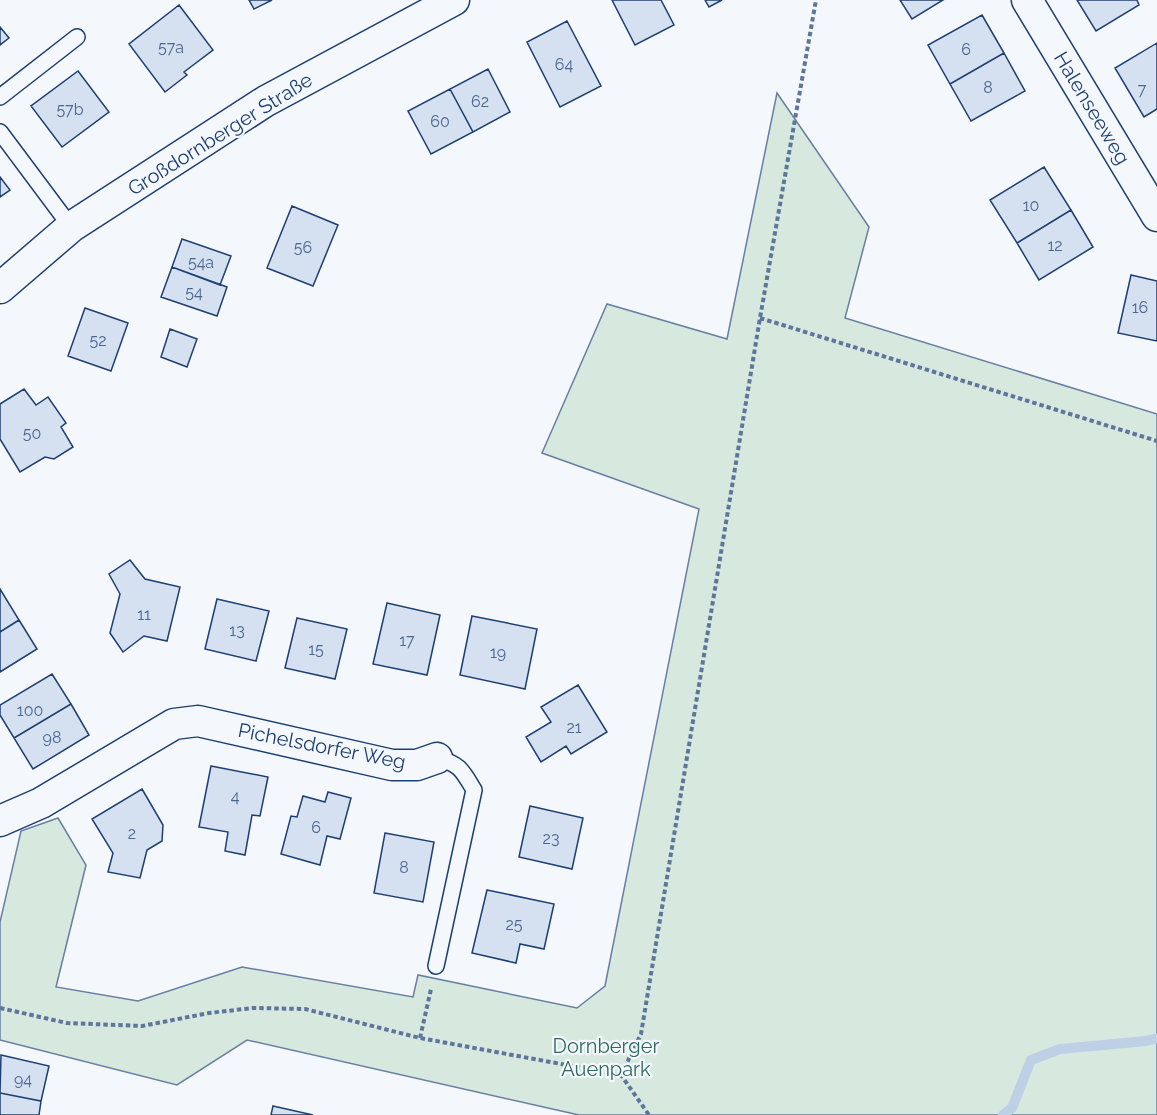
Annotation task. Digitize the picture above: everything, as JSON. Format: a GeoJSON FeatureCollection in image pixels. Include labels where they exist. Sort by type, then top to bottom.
{"type":"FeatureCollection","features":[{"type":"Feature","properties":{"kind":"street","name":"Großdornberger Straße"},"geometry":{"type":"LineString","coordinates":[[0,288],[71,228],[266,101],[454,0]]}},
{"type":"Feature","properties":{"kind":"street","name":"Halenseeweg"},"geometry":{"type":"LineString","coordinates":[[1027,0],[1157,216]]}},
{"type":"Feature","properties":{"kind":"street","name":"Pichelsdorfer Weg"},"geometry":{"type":"LineString","coordinates":[[0,821],[41,803],[174,724],[198,722],[392,765],[417,765],[437,758]]}},
{"type":"Feature","properties":{"kind":"lane"},"geometry":{"type":"LineString","coordinates":[[0,97],[77,37]]}},
{"type":"Feature","properties":{"kind":"lane"},"geometry":{"type":"LineString","coordinates":[[0,132],[71,228]]}},
{"type":"Feature","properties":{"kind":"lane","name":"Pichelsdorfer Weg"},"geometry":{"type":"LineString","coordinates":[[436,966],[474,790],[463,771],[454,763],[437,758]]}},
{"type":"Feature","properties":{"kind":"path"},"geometry":{"type":"LineString","coordinates":[[621,1075],[640,1034],[760,318],[816,0]]}},
{"type":"Feature","properties":{"kind":"path"},"geometry":{"type":"LineString","coordinates":[[760,318],[1157,441]]}},
{"type":"Feature","properties":{"kind":"path"},"geometry":{"type":"LineString","coordinates":[[420,1038],[436,966]]}},
{"type":"Feature","properties":{"kind":"path"},"geometry":{"type":"LineString","coordinates":[[0,1008],[67,1023],[142,1026],[209,1013],[253,1008],[305,1009],[420,1038],[621,1075],[649,1115]]}},
{"type":"Feature","properties":{"kind":"green space","name":"Dornberger Auenpark"},"geometry":{"type":"Polygon","coordinates":[[[777,93],[869,227],[845,318],[1157,414],[1157,1115],[579,1115],[247,1040],[177,1085],[0,1040],[0,922],[21,831],[58,818],[86,865],[56,987],[138,1001],[242,967],[413,997],[418,975],[577,1008],[605,986],[699,509],[542,453],[607,304],[727,339],[777,93]]]}},
{"type":"Feature","properties":{"kind":"building"},"geometry":{"type":"Polygon","coordinates":[[[249,0],[272,0],[254,9],[249,0]]]}},
{"type":"Feature","properties":{"kind":"building"},"geometry":{"type":"Polygon","coordinates":[[[612,0],[661,0],[674,25],[635,45],[612,0]]]}},
{"type":"Feature","properties":{"kind":"building"},"geometry":{"type":"Polygon","coordinates":[[[705,0],[722,0],[709,7],[705,0]]]}},
{"type":"Feature","properties":{"kind":"building"},"geometry":{"type":"Polygon","coordinates":[[[900,0],[943,0],[912,19],[900,0]]]}},
{"type":"Feature","properties":{"kind":"building"},"geometry":{"type":"Polygon","coordinates":[[[1077,0],[1137,0],[1139,5],[1096,31],[1077,0]]]}},
{"type":"Feature","properties":{"kind":"building"},"geometry":{"type":"Polygon","coordinates":[[[179,5],[213,50],[184,72],[187,75],[165,92],[129,44],[179,5]]]}},
{"type":"Feature","properties":{"kind":"building"},"geometry":{"type":"Polygon","coordinates":[[[982,15],[1004,53],[950,84],[928,45],[982,15]]]}},
{"type":"Feature","properties":{"kind":"building"},"geometry":{"type":"Polygon","coordinates":[[[567,21],[601,86],[560,107],[527,42],[567,21]]]}},
{"type":"Feature","properties":{"kind":"building"},"geometry":{"type":"Polygon","coordinates":[[[0,27],[9,38],[0,45],[0,27]]]}},
{"type":"Feature","properties":{"kind":"building"},"geometry":{"type":"Polygon","coordinates":[[[1157,43],[1157,109],[1144,117],[1115,68],[1157,43]]]}},
{"type":"Feature","properties":{"kind":"building"},"geometry":{"type":"Polygon","coordinates":[[[1004,53],[1025,91],[971,121],[950,84],[1004,53]]]}},
{"type":"Feature","properties":{"kind":"building"},"geometry":{"type":"Polygon","coordinates":[[[488,69],[510,112],[473,132],[450,89],[488,69]]]}},
{"type":"Feature","properties":{"kind":"building"},"geometry":{"type":"Polygon","coordinates":[[[78,71],[109,112],[62,147],[31,106],[78,71]]]}},
{"type":"Feature","properties":{"kind":"building"},"geometry":{"type":"Polygon","coordinates":[[[450,89],[473,132],[431,154],[408,111],[450,89]]]}},
{"type":"Feature","properties":{"kind":"building"},"geometry":{"type":"Polygon","coordinates":[[[1044,167],[1071,210],[1017,243],[990,200],[1044,167]]]}},
{"type":"Feature","properties":{"kind":"building"},"geometry":{"type":"Polygon","coordinates":[[[0,177],[10,190],[0,197],[0,177]]]}},
{"type":"Feature","properties":{"kind":"building"},"geometry":{"type":"Polygon","coordinates":[[[292,206],[338,225],[313,286],[267,268],[292,206]]]}},
{"type":"Feature","properties":{"kind":"building"},"geometry":{"type":"Polygon","coordinates":[[[1071,210],[1093,247],[1039,280],[1017,243],[1071,210]]]}},
{"type":"Feature","properties":{"kind":"building"},"geometry":{"type":"Polygon","coordinates":[[[182,239],[231,256],[220,285],[172,267],[182,239]]]}},
{"type":"Feature","properties":{"kind":"building"},"geometry":{"type":"Polygon","coordinates":[[[172,267],[227,287],[217,316],[161,297],[172,267]]]}},
{"type":"Feature","properties":{"kind":"building"},"geometry":{"type":"Polygon","coordinates":[[[1131,275],[1157,281],[1157,341],[1118,333],[1131,275]]]}},
{"type":"Feature","properties":{"kind":"building"},"geometry":{"type":"Polygon","coordinates":[[[85,308],[128,323],[111,371],[68,356],[85,308]]]}},
{"type":"Feature","properties":{"kind":"building"},"geometry":{"type":"Polygon","coordinates":[[[170,329],[197,339],[187,367],[161,357],[170,329]]]}},
{"type":"Feature","properties":{"kind":"building"},"geometry":{"type":"Polygon","coordinates":[[[24,389],[36,405],[48,397],[66,423],[61,427],[73,447],[54,459],[45,457],[20,472],[0,439],[0,404],[24,389]]]}},
{"type":"Feature","properties":{"kind":"building"},"geometry":{"type":"Polygon","coordinates":[[[130,560],[145,579],[180,587],[167,641],[144,636],[123,652],[110,633],[120,594],[109,574],[130,560]]]}},
{"type":"Feature","properties":{"kind":"building"},"geometry":{"type":"Polygon","coordinates":[[[0,589],[19,620],[0,632],[0,589]]]}},
{"type":"Feature","properties":{"kind":"building"},"geometry":{"type":"Polygon","coordinates":[[[217,599],[269,611],[256,661],[205,649],[217,599]]]}},
{"type":"Feature","properties":{"kind":"building"},"geometry":{"type":"Polygon","coordinates":[[[387,603],[440,615],[427,675],[373,664],[387,603]]]}},
{"type":"Feature","properties":{"kind":"building"},"geometry":{"type":"Polygon","coordinates":[[[472,616],[537,629],[525,689],[460,675],[472,616]]]}},
{"type":"Feature","properties":{"kind":"building"},"geometry":{"type":"Polygon","coordinates":[[[297,618],[347,629],[335,679],[285,668],[297,618]]]}},
{"type":"Feature","properties":{"kind":"building"},"geometry":{"type":"Polygon","coordinates":[[[19,620],[37,649],[0,672],[0,632],[19,620]]]}},
{"type":"Feature","properties":{"kind":"building"},"geometry":{"type":"Polygon","coordinates":[[[52,674],[71,704],[14,738],[0,715],[0,705],[52,674]]]}},
{"type":"Feature","properties":{"kind":"building"},"geometry":{"type":"Polygon","coordinates":[[[578,685],[607,732],[571,754],[566,746],[541,762],[526,737],[551,722],[541,707],[578,685]]]}},
{"type":"Feature","properties":{"kind":"building"},"geometry":{"type":"Polygon","coordinates":[[[71,704],[89,735],[33,769],[14,738],[71,704]]]}},
{"type":"Feature","properties":{"kind":"building"},"geometry":{"type":"Polygon","coordinates":[[[211,766],[268,777],[260,816],[252,815],[245,855],[225,851],[228,832],[199,827],[211,766]]]}},
{"type":"Feature","properties":{"kind":"building"},"geometry":{"type":"Polygon","coordinates":[[[142,789],[163,825],[162,841],[147,850],[140,878],[108,872],[113,853],[92,819],[142,789]]]}},
{"type":"Feature","properties":{"kind":"building"},"geometry":{"type":"Polygon","coordinates":[[[328,792],[351,798],[340,839],[327,836],[320,865],[281,854],[291,816],[297,817],[303,796],[325,802],[328,792]]]}},
{"type":"Feature","properties":{"kind":"building"},"geometry":{"type":"Polygon","coordinates":[[[530,806],[583,818],[572,869],[519,857],[530,806]]]}},
{"type":"Feature","properties":{"kind":"building"},"geometry":{"type":"Polygon","coordinates":[[[385,833],[434,842],[423,902],[374,893],[385,833]]]}},
{"type":"Feature","properties":{"kind":"building"},"geometry":{"type":"Polygon","coordinates":[[[487,890],[554,904],[544,949],[520,944],[516,963],[472,953],[487,890]]]}},
{"type":"Feature","properties":{"kind":"building"},"geometry":{"type":"Polygon","coordinates":[[[1,1055],[49,1066],[41,1101],[0,1093],[1,1055]]]}},
{"type":"Feature","properties":{"kind":"building"},"geometry":{"type":"Polygon","coordinates":[[[0,1093],[41,1101],[39,1115],[0,1115],[0,1093]]]}},
{"type":"Feature","properties":{"kind":"building"},"geometry":{"type":"Polygon","coordinates":[[[273,1106],[313,1115],[271,1115],[273,1106]]]}},
{"type":"Feature","properties":{"kind":"waterway"},"geometry":{"type":"LineString","coordinates":[[1003,1115],[1012,1108],[1031,1060],[1060,1049],[1157,1038]]}}]}
